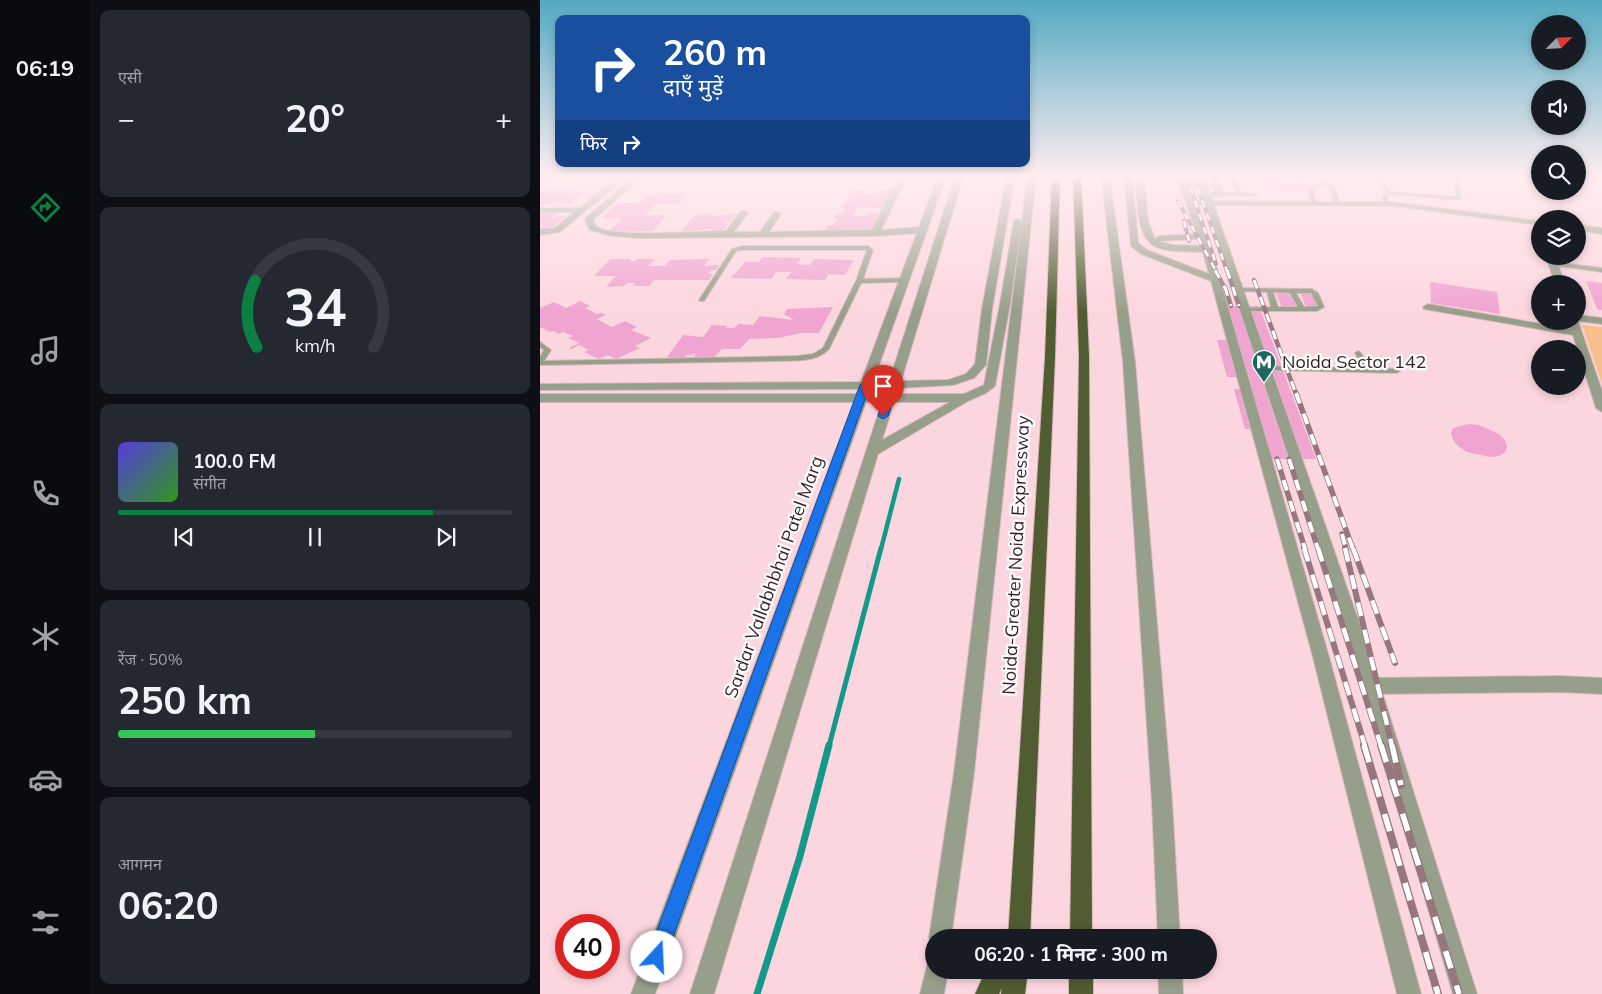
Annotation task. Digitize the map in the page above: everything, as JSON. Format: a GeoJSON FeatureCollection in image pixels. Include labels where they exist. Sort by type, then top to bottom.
{"type":"FeatureCollection","features":[{"type":"Feature","properties":{"kind":"highway","name":"Noida-Greater Noida Expressway"},"geometry":{"type":"LineString","coordinates":[[1017,929],[1050,357],[1054,220]]}},
{"type":"Feature","properties":{"kind":"highway"},"geometry":{"type":"LineString","coordinates":[[1079,220],[1084,356],[1081,929]]}},
{"type":"Feature","properties":{"kind":"highway"},"geometry":{"type":"LineString","coordinates":[[987,994],[994,979]]}},
{"type":"Feature","properties":{"kind":"highway"},"geometry":{"type":"LineString","coordinates":[[1014,994],[1015,979]]}},
{"type":"Feature","properties":{"kind":"highway"},"geometry":{"type":"LineString","coordinates":[[1081,979],[1081,994]]}},
{"type":"Feature","properties":{"kind":"street"},"geometry":{"type":"LineString","coordinates":[[540,232],[557,230],[569,220]]}},
{"type":"Feature","properties":{"kind":"street"},"geometry":{"type":"LineString","coordinates":[[589,220],[593,228],[602,233],[875,233],[921,230]]}},
{"type":"Feature","properties":{"kind":"street"},"geometry":{"type":"LineString","coordinates":[[728,234],[738,220]]}},
{"type":"Feature","properties":{"kind":"street"},"geometry":{"type":"LineString","coordinates":[[762,234],[772,220]]}},
{"type":"Feature","properties":{"kind":"street"},"geometry":{"type":"LineString","coordinates":[[875,233],[882,220]]}},
{"type":"Feature","properties":{"kind":"street","name":"Sardar Vallabhbhai Patel Marg"},"geometry":{"type":"LineString","coordinates":[[643,994],[925,220]]}},
{"type":"Feature","properties":{"kind":"street"},"geometry":{"type":"LineString","coordinates":[[702,994],[945,220]]}},
{"type":"Feature","properties":{"kind":"street"},"geometry":{"type":"LineString","coordinates":[[891,391],[949,383],[970,376],[980,365],[986,309],[1002,220]]}},
{"type":"Feature","properties":{"kind":"street"},"geometry":{"type":"LineString","coordinates":[[872,452],[966,398],[982,392],[989,386],[1005,304],[1018,220]]}},
{"type":"Feature","properties":{"kind":"street"},"geometry":{"type":"LineString","coordinates":[[941,929],[964,773],[1027,220]]}},
{"type":"Feature","properties":{"kind":"street"},"geometry":{"type":"LineString","coordinates":[[1111,220],[1129,354],[1162,802],[1168,929]]}},
{"type":"Feature","properties":{"kind":"street"},"geometry":{"type":"LineString","coordinates":[[1132,220],[1134,244],[1150,254],[1215,279]]}},
{"type":"Feature","properties":{"kind":"street"},"geometry":{"type":"LineString","coordinates":[[1145,220],[1150,240]]}},
{"type":"Feature","properties":{"kind":"street"},"geometry":{"type":"LineString","coordinates":[[1195,220],[1215,279],[1321,657],[1408,994]]}},
{"type":"Feature","properties":{"kind":"street"},"geometry":{"type":"LineString","coordinates":[[1219,220],[1244,309],[1372,686],[1465,994]]}},
{"type":"Feature","properties":{"kind":"street"},"geometry":{"type":"LineString","coordinates":[[1500,220],[1531,225]]}},
{"type":"Feature","properties":{"kind":"street"},"geometry":{"type":"LineString","coordinates":[[1586,229],[1602,231]]}},
{"type":"Feature","properties":{"kind":"street"},"geometry":{"type":"LineString","coordinates":[[1150,240],[1205,246]]}},
{"type":"Feature","properties":{"kind":"street"},"geometry":{"type":"LineString","coordinates":[[1150,240],[1161,245],[1205,246]]}},
{"type":"Feature","properties":{"kind":"street"},"geometry":{"type":"LineString","coordinates":[[1150,254],[1205,246]]}},
{"type":"Feature","properties":{"kind":"street"},"geometry":{"type":"LineString","coordinates":[[1428,307],[1576,333]]}},
{"type":"Feature","properties":{"kind":"street"},"geometry":{"type":"LineString","coordinates":[[1586,319],[1602,321]]}},
{"type":"Feature","properties":{"kind":"street"},"geometry":{"type":"LineString","coordinates":[[1575,330],[1602,408]]}},
{"type":"Feature","properties":{"kind":"street"},"geometry":{"type":"LineString","coordinates":[[540,388],[891,391],[966,398]]}},
{"type":"Feature","properties":{"kind":"street"},"geometry":{"type":"LineString","coordinates":[[540,398],[863,391]]}},
{"type":"Feature","properties":{"kind":"street"},"geometry":{"type":"LineString","coordinates":[[1372,686],[1560,684],[1602,686]]}},
{"type":"Feature","properties":{"kind":"street"},"geometry":{"type":"LineString","coordinates":[[932,994],[934,979]]}},
{"type":"Feature","properties":{"kind":"street"},"geometry":{"type":"LineString","coordinates":[[1170,979],[1171,994]]}},
{"type":"Feature","properties":{"kind":"lane"},"geometry":{"type":"LineString","coordinates":[[540,362],[777,359],[819,355],[826,350],[859,282],[870,250],[868,248],[742,248],[734,250],[702,300]]}},
{"type":"Feature","properties":{"kind":"lane"},"geometry":{"type":"LineString","coordinates":[[1577,265],[1602,270]]}},
{"type":"Feature","properties":{"kind":"lane"},"geometry":{"type":"LineString","coordinates":[[859,282],[904,280]]}},
{"type":"Feature","properties":{"kind":"lane"},"geometry":{"type":"LineString","coordinates":[[1238,290],[1292,290],[1316,293],[1320,308],[1244,309]]}},
{"type":"Feature","properties":{"kind":"lane"},"geometry":{"type":"LineString","coordinates":[[1269,290],[1275,309]]}},
{"type":"Feature","properties":{"kind":"lane"},"geometry":{"type":"LineString","coordinates":[[1292,290],[1302,309]]}},
{"type":"Feature","properties":{"kind":"lane"},"geometry":{"type":"LineString","coordinates":[[540,344],[548,350],[540,362]]}},
{"type":"Feature","properties":{"kind":"lane"},"geometry":{"type":"LineString","coordinates":[[1358,353],[1369,371]]}},
{"type":"Feature","properties":{"kind":"lane"},"geometry":{"type":"LineString","coordinates":[[1265,368],[1396,371]]}},
{"type":"Feature","properties":{"kind":"shaded area"},"geometry":{"type":"Polygon","coordinates":[[[1586,325],[1602,327],[1602,384],[1584,330],[1586,330],[1586,325]]]}},
{"type":"Feature","properties":{"kind":"building"},"geometry":{"type":"Polygon","coordinates":[[[540,220],[561,220],[553,227],[541,227],[543,225],[540,225],[540,220]]]}},
{"type":"Feature","properties":{"kind":"building"},"geometry":{"type":"Polygon","coordinates":[[[620,220],[662,220],[653,231],[608,232],[620,220]]]}},
{"type":"Feature","properties":{"kind":"building"},"geometry":{"type":"Polygon","coordinates":[[[690,220],[730,220],[723,223],[728,224],[723,231],[711,231],[713,229],[681,231],[690,220]]]}},
{"type":"Feature","properties":{"kind":"building"},"geometry":{"type":"Polygon","coordinates":[[[836,220],[879,220],[874,231],[824,232],[828,225],[833,225],[836,220]]]}},
{"type":"Feature","properties":{"kind":"building"},"geometry":{"type":"Polygon","coordinates":[[[763,257],[801,258],[797,264],[810,265],[814,259],[854,260],[845,275],[829,274],[825,280],[786,279],[792,272],[776,272],[771,279],[731,278],[745,262],[759,262],[763,257]]]}},
{"type":"Feature","properties":{"kind":"building"},"geometry":{"type":"Polygon","coordinates":[[[610,259],[631,259],[629,261],[635,261],[637,259],[655,259],[648,266],[665,266],[670,260],[709,259],[704,266],[719,265],[716,270],[711,270],[708,274],[713,274],[709,280],[654,280],[649,286],[633,286],[635,283],[627,283],[624,286],[606,287],[616,276],[594,276],[610,259]]]}},
{"type":"Feature","properties":{"kind":"building"},"geometry":{"type":"Polygon","coordinates":[[[1586,281],[1602,283],[1602,310],[1597,309],[1586,281]]]}},
{"type":"Feature","properties":{"kind":"building"},"geometry":{"type":"Polygon","coordinates":[[[1430,282],[1497,292],[1500,314],[1431,303],[1430,282]]]}},
{"type":"Feature","properties":{"kind":"building"},"geometry":{"type":"Polygon","coordinates":[[[1300,292],[1312,293],[1318,308],[1306,307],[1300,292]]]}},
{"type":"Feature","properties":{"kind":"building"},"geometry":{"type":"Polygon","coordinates":[[[1276,293],[1290,293],[1297,308],[1282,308],[1276,293]]]}},
{"type":"Feature","properties":{"kind":"building"},"geometry":{"type":"Polygon","coordinates":[[[580,301],[590,306],[585,308],[597,314],[606,315],[597,319],[612,327],[625,321],[637,327],[631,330],[651,338],[635,346],[640,348],[616,359],[608,355],[599,359],[584,352],[589,350],[579,345],[572,349],[569,348],[579,343],[568,338],[573,336],[563,332],[559,334],[553,331],[550,332],[540,327],[540,308],[554,302],[566,308],[580,301]]]}},
{"type":"Feature","properties":{"kind":"building","name":"Noida Sector 142"},"geometry":{"type":"Polygon","coordinates":[[[1220,306],[1259,306],[1316,459],[1261,459],[1252,429],[1245,429],[1234,389],[1242,389],[1238,377],[1227,377],[1217,340],[1230,340],[1220,306]]]}},
{"type":"Feature","properties":{"kind":"building"},"geometry":{"type":"Polygon","coordinates":[[[833,307],[819,333],[801,333],[778,338],[749,339],[740,349],[722,349],[713,358],[693,358],[696,354],[687,355],[684,359],[667,357],[683,335],[703,337],[712,325],[734,328],[739,324],[753,325],[760,316],[794,320],[784,314],[787,309],[833,307]]]}},
{"type":"Feature","properties":{"kind":"building"},"geometry":{"type":"Polygon","coordinates":[[[1469,424],[1479,425],[1499,434],[1505,440],[1507,447],[1505,452],[1499,456],[1490,457],[1467,452],[1458,446],[1451,434],[1453,428],[1469,424]]]}},
{"type":"Feature","properties":{"kind":"waterway"},"geometry":{"type":"LineString","coordinates":[[881,549],[899,479]]}},
{"type":"Feature","properties":{"kind":"waterway"},"geometry":{"type":"LineString","coordinates":[[829,746],[881,548]]}},
{"type":"Feature","properties":{"kind":"waterway"},"geometry":{"type":"LineString","coordinates":[[757,994],[800,856],[829,745]]}},
{"type":"Feature","properties":{"kind":"railway"},"geometry":{"type":"LineString","coordinates":[[1189,220],[1216,271]]}},
{"type":"Feature","properties":{"kind":"railway"},"geometry":{"type":"LineString","coordinates":[[1201,220],[1216,264]]}},
{"type":"Feature","properties":{"kind":"railway"},"geometry":{"type":"LineString","coordinates":[[1209,220],[1227,271]]}},
{"type":"Feature","properties":{"kind":"railway"},"geometry":{"type":"LineString","coordinates":[[1184,221],[1189,241]]}},
{"type":"Feature","properties":{"kind":"railway"},"geometry":{"type":"LineString","coordinates":[[1215,270],[1226,290]]}},
{"type":"Feature","properties":{"kind":"railway"},"geometry":{"type":"LineString","coordinates":[[1227,270],[1239,306]]}},
{"type":"Feature","properties":{"kind":"railway"},"geometry":{"type":"LineString","coordinates":[[1254,280],[1296,394]]}},
{"type":"Feature","properties":{"kind":"railway"},"geometry":{"type":"LineString","coordinates":[[1226,290],[1231,306]]}},
{"type":"Feature","properties":{"kind":"railway"},"geometry":{"type":"LineString","coordinates":[[1296,393],[1353,549]]}},
{"type":"Feature","properties":{"kind":"railway"},"geometry":{"type":"LineString","coordinates":[[1277,459],[1305,549]]}},
{"type":"Feature","properties":{"kind":"railway"},"geometry":{"type":"LineString","coordinates":[[1289,459],[1318,549]]}},
{"type":"Feature","properties":{"kind":"railway"},"geometry":{"type":"LineString","coordinates":[[1342,534],[1346,549]]}},
{"type":"Feature","properties":{"kind":"railway"},"geometry":{"type":"LineString","coordinates":[[1304,548],[1365,746]]}},
{"type":"Feature","properties":{"kind":"railway"},"geometry":{"type":"LineString","coordinates":[[1318,548],[1381,746]]}},
{"type":"Feature","properties":{"kind":"railway"},"geometry":{"type":"LineString","coordinates":[[1345,548],[1392,746]]}},
{"type":"Feature","properties":{"kind":"railway"},"geometry":{"type":"LineString","coordinates":[[1353,548],[1395,663]]}},
{"type":"Feature","properties":{"kind":"railway"},"geometry":{"type":"LineString","coordinates":[[1364,745],[1438,994]]}},
{"type":"Feature","properties":{"kind":"railway"},"geometry":{"type":"LineString","coordinates":[[1381,745],[1459,994]]}},
{"type":"Feature","properties":{"kind":"railway"},"geometry":{"type":"LineString","coordinates":[[1392,745],[1401,785]]}},
{"type":"Feature","properties":{"kind":"place","name":"Noida Sector 142"},"geometry":{"type":"Point","coordinates":[1264,383]}},
{"type":"Feature","properties":{"kind":"route"},"geometry":{"type":"LineString","coordinates":[[657,957],[865,385],[893,385],[883,416]]}}]}
